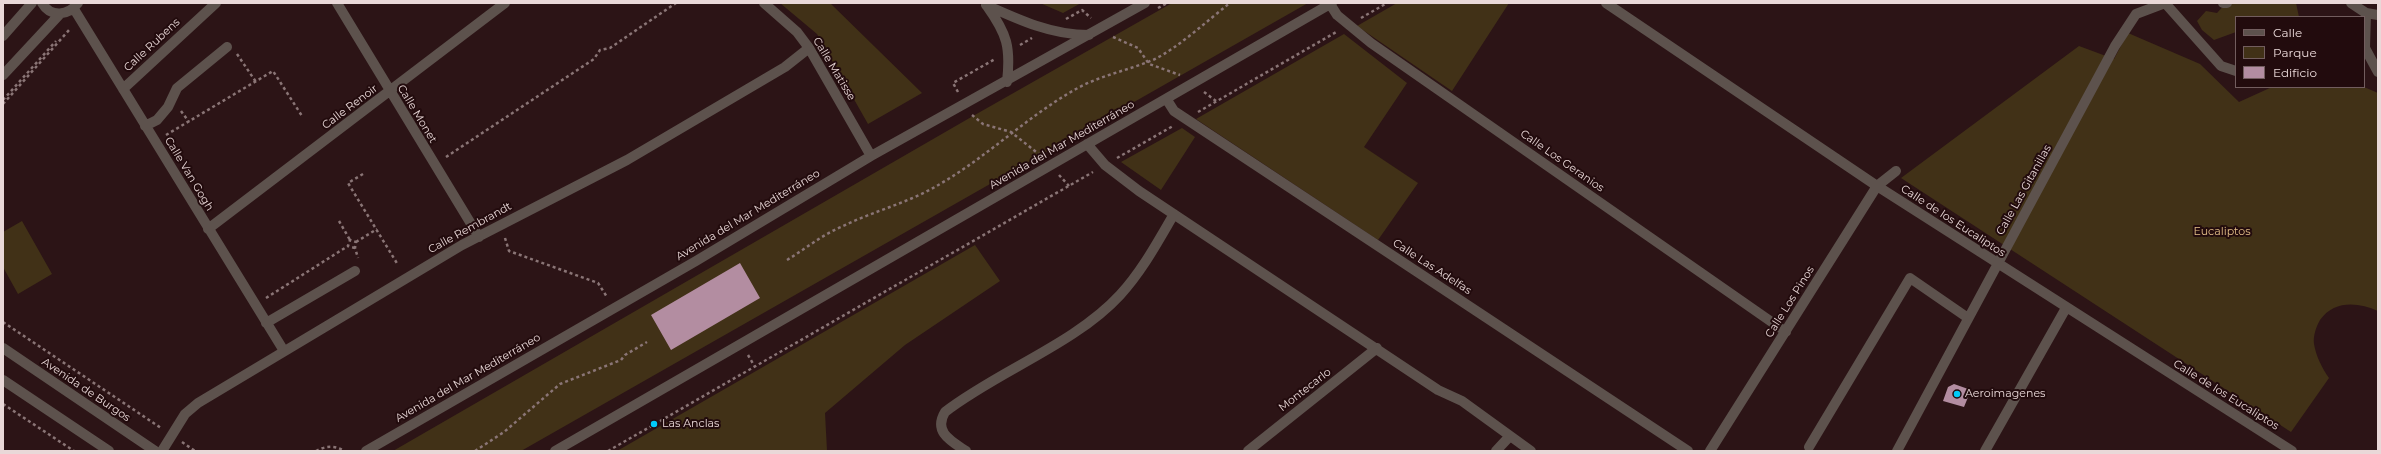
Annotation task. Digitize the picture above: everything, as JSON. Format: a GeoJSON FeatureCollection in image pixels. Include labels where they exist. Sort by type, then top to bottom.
{"type":"FeatureCollection","features":[{"type":"Feature","properties":{"kind":"street"},"geometry":{"type":"LineString","coordinates":[[3,36],[32,3]]}},
{"type":"Feature","properties":{"kind":"street"},"geometry":{"type":"LineString","coordinates":[[42,3],[52,13],[59,14],[78,11]]}},
{"type":"Feature","properties":{"kind":"street","name":"Calle Rubens"},"geometry":{"type":"LineString","coordinates":[[123,89],[216,3]]}},
{"type":"Feature","properties":{"kind":"street","name":"Calle Renoir"},"geometry":{"type":"LineString","coordinates":[[208,229],[390,93],[505,3]]}},
{"type":"Feature","properties":{"kind":"street","name":"Calle Matisse"},"geometry":{"type":"LineString","coordinates":[[764,3],[797,32],[809,48],[871,156]]}},
{"type":"Feature","properties":{"kind":"street","name":"Avenida del Mar Mediterráneo"},"geometry":{"type":"LineString","coordinates":[[366,451],[871,156],[966,105],[1145,3]]}},
{"type":"Feature","properties":{"kind":"street","name":"Calle de los Eucaliptos"},"geometry":{"type":"LineString","coordinates":[[1606,3],[1877,186],[2292,451]]}},
{"type":"Feature","properties":{"kind":"street"},"geometry":{"type":"LineString","coordinates":[[2165,3],[2221,66],[2235,71]]}},
{"type":"Feature","properties":{"kind":"street","name":"Calle Las Gitanillas"},"geometry":{"type":"LineString","coordinates":[[1897,451],[2115,46],[2136,14],[2165,3]]}},
{"type":"Feature","properties":{"kind":"street"},"geometry":{"type":"LineString","coordinates":[[2351,3],[2366,13],[2378,16]]}},
{"type":"Feature","properties":{"kind":"street","name":"Calle Monet"},"geometry":{"type":"LineString","coordinates":[[340,4],[390,93],[479,237]]}},
{"type":"Feature","properties":{"kind":"street"},"geometry":{"type":"LineString","coordinates":[[985,4],[1047,30],[1070,35],[1090,35]]}},
{"type":"Feature","properties":{"kind":"street"},"geometry":{"type":"LineString","coordinates":[[985,4],[1000,24],[1009,51],[1007,82]]}},
{"type":"Feature","properties":{"kind":"street","name":"Avenida del Mar Mediterráneo"},"geometry":{"type":"LineString","coordinates":[[555,451],[1050,165],[1167,100],[1331,4]]}},
{"type":"Feature","properties":{"kind":"street","name":"Calle Los Geranios"},"geometry":{"type":"LineString","coordinates":[[1331,4],[1337,15],[1377,47],[1786,332]]}},
{"type":"Feature","properties":{"kind":"street","name":"Calle Van Gogh"},"geometry":{"type":"LineString","coordinates":[[78,11],[145,126],[284,351]]}},
{"type":"Feature","properties":{"kind":"street"},"geometry":{"type":"LineString","coordinates":[[2366,13],[2365,48],[2378,72]]}},
{"type":"Feature","properties":{"kind":"street"},"geometry":{"type":"LineString","coordinates":[[3,75],[59,14]]}},
{"type":"Feature","properties":{"kind":"street"},"geometry":{"type":"LineString","coordinates":[[145,126],[157,120],[168,107],[177,88],[227,47]]}},
{"type":"Feature","properties":{"kind":"street","name":"Calle Rembrandt"},"geometry":{"type":"LineString","coordinates":[[162,451],[185,414],[198,403],[500,224],[627,160],[785,67],[809,48]]}},
{"type":"Feature","properties":{"kind":"street","name":"Calle Las Adelfas"},"geometry":{"type":"LineString","coordinates":[[1167,100],[1174,112],[1688,451]]}},
{"type":"Feature","properties":{"kind":"street"},"geometry":{"type":"LineString","coordinates":[[1087,144],[1105,165],[1174,214],[1438,390],[1462,401],[1509,437],[1531,451]]}},
{"type":"Feature","properties":{"kind":"street","name":"Calle Los Pinos"},"geometry":{"type":"LineString","coordinates":[[1710,451],[1877,186],[1896,172]]}},
{"type":"Feature","properties":{"kind":"street"},"geometry":{"type":"LineString","coordinates":[[966,451],[949,440],[942,430],[941,424],[946,412],[1078,330],[1099,314],[1119,296],[1143,267],[1174,214]]}},
{"type":"Feature","properties":{"kind":"street"},"geometry":{"type":"LineString","coordinates":[[266,323],[355,271]]}},
{"type":"Feature","properties":{"kind":"street"},"geometry":{"type":"LineString","coordinates":[[1810,447],[1910,278],[1968,318]]}},
{"type":"Feature","properties":{"kind":"street"},"geometry":{"type":"LineString","coordinates":[[1985,451],[2066,308]]}},
{"type":"Feature","properties":{"kind":"street","name":"Avenida de Burgos"},"geometry":{"type":"LineString","coordinates":[[3,348],[155,451]]}},
{"type":"Feature","properties":{"kind":"street","name":"Montecarlo"},"geometry":{"type":"LineString","coordinates":[[1248,451],[1377,348]]}},
{"type":"Feature","properties":{"kind":"street"},"geometry":{"type":"LineString","coordinates":[[3,380],[109,451]]}},
{"type":"Feature","properties":{"kind":"street"},"geometry":{"type":"LineString","coordinates":[[1496,451],[1509,437]]}},
{"type":"Feature","properties":{"kind":"path"},"geometry":{"type":"LineString","coordinates":[[434,166],[594,58],[600,50],[610,48],[676,3]]}},
{"type":"Feature","properties":{"kind":"path"},"geometry":{"type":"LineString","coordinates":[[787,260],[839,227],[909,200],[938,186],[958,174],[1011,132],[1077,89],[1102,77],[1146,62],[1170,50],[1230,3]]}},
{"type":"Feature","properties":{"kind":"path"},"geometry":{"type":"LineString","coordinates":[[608,451],[1387,3]]}},
{"type":"Feature","properties":{"kind":"path"},"geometry":{"type":"LineString","coordinates":[[1068,186],[1050,165],[1011,132],[977,120],[953,83],[1082,10],[1113,37],[1138,48],[1146,62],[1178,73],[1216,101]]}},
{"type":"Feature","properties":{"kind":"path"},"geometry":{"type":"LineString","coordinates":[[3,100],[78,11]]}},
{"type":"Feature","properties":{"kind":"path"},"geometry":{"type":"LineString","coordinates":[[3,104],[78,11]]}},
{"type":"Feature","properties":{"kind":"path"},"geometry":{"type":"LineString","coordinates":[[227,47],[236,54],[256,82]]}},
{"type":"Feature","properties":{"kind":"path"},"geometry":{"type":"LineString","coordinates":[[155,142],[274,71],[302,116]]}},
{"type":"Feature","properties":{"kind":"path"},"geometry":{"type":"LineString","coordinates":[[363,174],[348,183],[398,265]]}},
{"type":"Feature","properties":{"kind":"path"},"geometry":{"type":"LineString","coordinates":[[338,221],[350,240],[356,242]]}},
{"type":"Feature","properties":{"kind":"path"},"geometry":{"type":"LineString","coordinates":[[500,224],[509,251],[598,284],[613,308]]}},
{"type":"Feature","properties":{"kind":"path"},"geometry":{"type":"LineString","coordinates":[[348,246],[355,249],[356,242],[376,229]]}},
{"type":"Feature","properties":{"kind":"path"},"geometry":{"type":"LineString","coordinates":[[255,304],[348,246],[350,240]]}},
{"type":"Feature","properties":{"kind":"path"},"geometry":{"type":"LineString","coordinates":[[3,322],[195,451]]}},
{"type":"Feature","properties":{"kind":"path"},"geometry":{"type":"LineString","coordinates":[[475,451],[504,432],[560,384],[621,360],[625,354],[647,342]]}},
{"type":"Feature","properties":{"kind":"path"},"geometry":{"type":"LineString","coordinates":[[3,404],[74,451]]}},
{"type":"Feature","properties":{"kind":"path"},"geometry":{"type":"LineString","coordinates":[[316,451],[327,447],[335,447],[344,451]]}},
{"type":"Feature","properties":{"kind":"green space"},"geometry":{"type":"Polygon","coordinates":[[[780,3],[830,3],[922,93],[868,124],[817,34],[780,3]]]}},
{"type":"Feature","properties":{"kind":"green space"},"geometry":{"type":"Polygon","coordinates":[[[1040,3],[1081,3],[1063,13],[1040,3]]]}},
{"type":"Feature","properties":{"kind":"green space"},"geometry":{"type":"Polygon","coordinates":[[[1172,3],[1308,3],[521,451],[393,451],[973,116],[1172,3]]]}},
{"type":"Feature","properties":{"kind":"green space"},"geometry":{"type":"Polygon","coordinates":[[[1397,3],[1509,3],[1452,91],[1357,26],[1397,3]]]}},
{"type":"Feature","properties":{"kind":"green space"},"geometry":{"type":"Polygon","coordinates":[[[2226,3],[2296,3],[2299,16],[2235,16],[2235,32],[2214,40],[2202,30],[2197,21],[2206,11],[2217,13],[2226,3]]]}},
{"type":"Feature","properties":{"kind":"green space","name":"Eucaliptos"},"geometry":{"type":"Polygon","coordinates":[[[2128,33],[2200,64],[2239,102],[2270,88],[2365,87],[2378,93],[2378,311],[2355,305],[2339,306],[2332,309],[2320,320],[2315,332],[2314,344],[2316,353],[2329,378],[2291,432],[1901,178],[2079,46],[2114,59],[2128,33]]]}},
{"type":"Feature","properties":{"kind":"green space"},"geometry":{"type":"Polygon","coordinates":[[[1344,34],[1407,83],[1364,147],[1418,183],[1378,240],[1196,119],[1344,34]]]}},
{"type":"Feature","properties":{"kind":"green space"},"geometry":{"type":"Polygon","coordinates":[[[1182,128],[1195,137],[1161,190],[1121,162],[1182,128]]]}},
{"type":"Feature","properties":{"kind":"green space"},"geometry":{"type":"Polygon","coordinates":[[[22,221],[52,274],[18,294],[3,267],[3,232],[22,221]]]}},
{"type":"Feature","properties":{"kind":"green space"},"geometry":{"type":"Polygon","coordinates":[[[975,245],[1000,281],[905,345],[825,413],[827,451],[617,451],[975,245]]]}},
{"type":"Feature","properties":{"kind":"building"},"geometry":{"type":"Polygon","coordinates":[[[740,263],[760,298],[671,350],[651,315],[740,263]]]}},
{"type":"Feature","properties":{"kind":"building","name":"Aeroimagenes"},"geometry":{"type":"Polygon","coordinates":[[[1954,384],[1971,390],[1964,407],[1943,401],[1948,387],[1954,384]]]}},
{"type":"Feature","properties":{"kind":"place","name":"Aeroimagenes"},"geometry":{"type":"Point","coordinates":[1957,394]}},
{"type":"Feature","properties":{"kind":"place","name":"Las Anclas"},"geometry":{"type":"Point","coordinates":[654,424]}}]}
